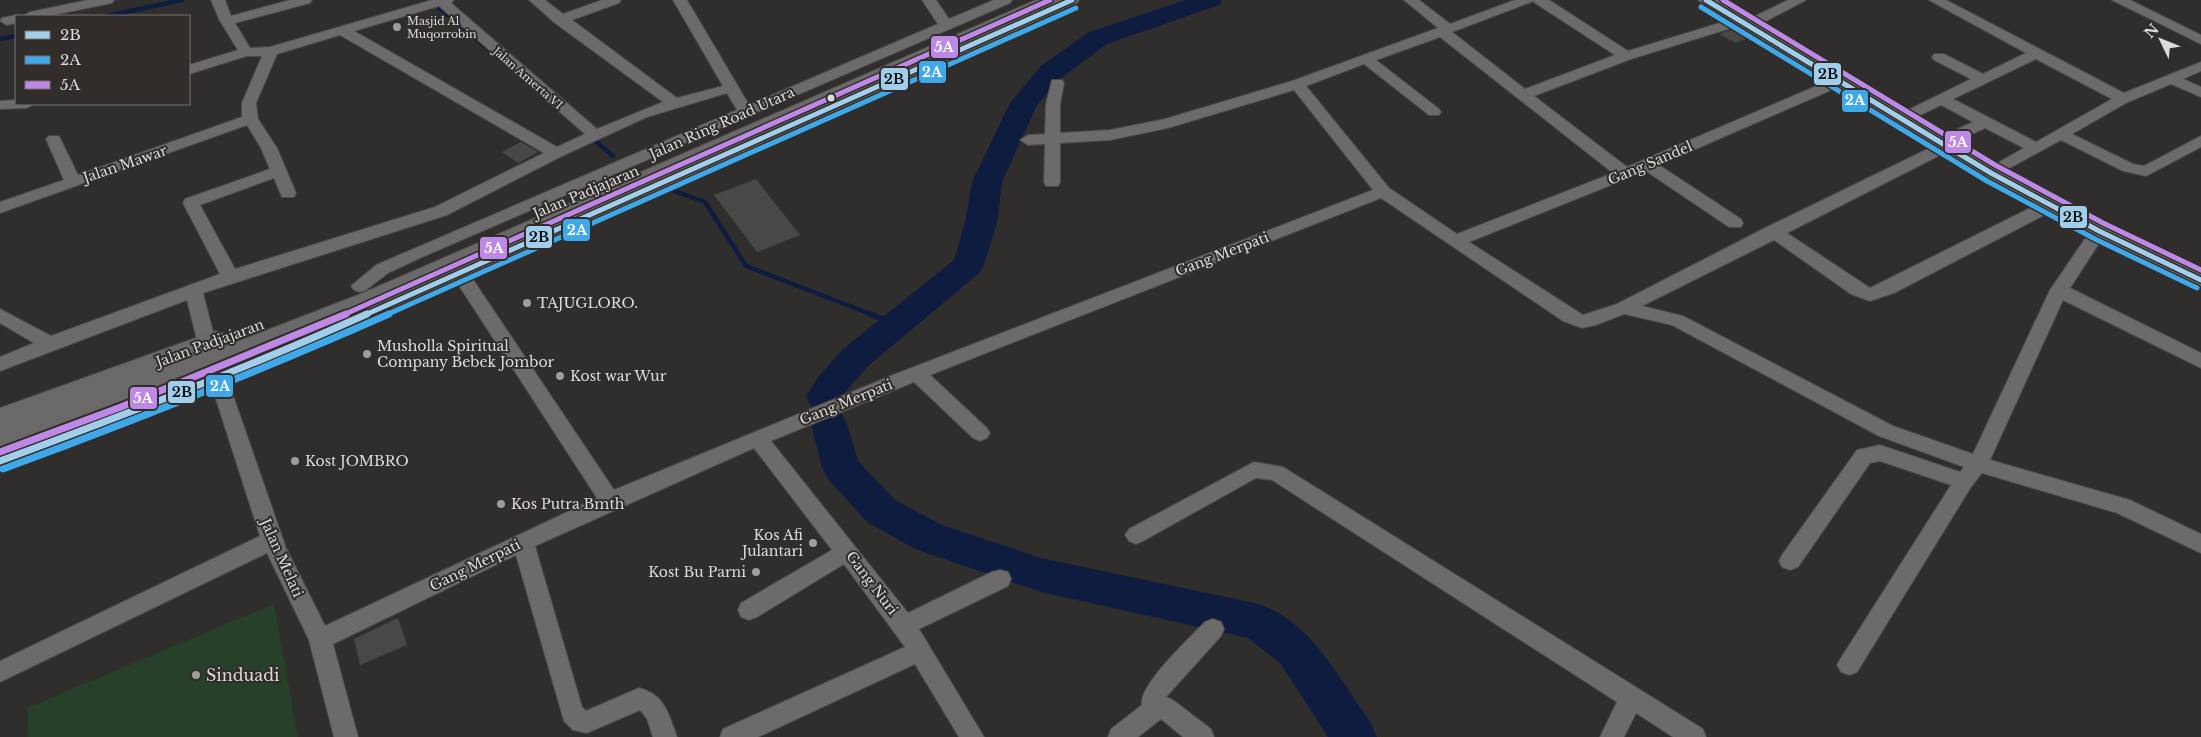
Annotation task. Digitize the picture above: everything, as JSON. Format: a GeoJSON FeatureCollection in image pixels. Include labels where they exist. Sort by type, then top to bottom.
{"type":"FeatureCollection","features":[{"type":"Feature","properties":{"kind":"highway","name":"Jalan Padjajaran"},"geometry":{"type":"LineString","coordinates":[[0,419],[207,344],[458,248],[1021,8],[1052,0]]}},
{"type":"Feature","properties":{"kind":"highway","name":"Jalan Padjajaran"},"geometry":{"type":"LineString","coordinates":[[0,441],[456,269],[1021,8]]}},
{"type":"Feature","properties":{"kind":"main road"},"geometry":{"type":"LineString","coordinates":[[1706,0],[2050,206],[2201,280]]}},
{"type":"Feature","properties":{"kind":"street"},"geometry":{"type":"LineString","coordinates":[[35,15],[107,0]]}},
{"type":"Feature","properties":{"kind":"street"},"geometry":{"type":"LineString","coordinates":[[218,0],[227,21],[246,52]]}},
{"type":"Feature","properties":{"kind":"street"},"geometry":{"type":"LineString","coordinates":[[227,21],[305,0]]}},
{"type":"Feature","properties":{"kind":"street"},"geometry":{"type":"LineString","coordinates":[[190,70],[246,52],[271,50],[343,31],[443,0]]}},
{"type":"Feature","properties":{"kind":"street","name":"Jalan Amerta VI"},"geometry":{"type":"LineString","coordinates":[[443,0],[595,135]]}},
{"type":"Feature","properties":{"kind":"street"},"geometry":{"type":"LineString","coordinates":[[536,0],[560,20],[674,103]]}},
{"type":"Feature","properties":{"kind":"street"},"geometry":{"type":"LineString","coordinates":[[560,20],[614,0]]}},
{"type":"Feature","properties":{"kind":"street"},"geometry":{"type":"LineString","coordinates":[[680,0],[746,113]]}},
{"type":"Feature","properties":{"kind":"street"},"geometry":{"type":"LineString","coordinates":[[929,0],[946,25]]}},
{"type":"Feature","properties":{"kind":"street","name":"Jalan Ring Road Utara"},"geometry":{"type":"LineString","coordinates":[[360,286],[382,269],[414,254],[746,113],[946,25],[1021,8],[1072,0]]}},
{"type":"Feature","properties":{"kind":"street"},"geometry":{"type":"LineString","coordinates":[[1411,0],[1444,30],[1523,95],[1625,174]]}},
{"type":"Feature","properties":{"kind":"street"},"geometry":{"type":"LineString","coordinates":[[1540,0],[1626,56]]}},
{"type":"Feature","properties":{"kind":"street"},"geometry":{"type":"LineString","coordinates":[[1523,95],[1626,56],[1744,23],[1799,0]]}},
{"type":"Feature","properties":{"kind":"street"},"geometry":{"type":"LineString","coordinates":[[2119,0],[2201,40]]}},
{"type":"Feature","properties":{"kind":"street"},"geometry":{"type":"LineString","coordinates":[[1028,140],[1110,135],[1168,123],[1297,84],[1518,1]]}},
{"type":"Feature","properties":{"kind":"street"},"geometry":{"type":"LineString","coordinates":[[1940,1],[2035,54],[2123,99]]}},
{"type":"Feature","properties":{"kind":"street"},"geometry":{"type":"LineString","coordinates":[[343,31],[556,153]]}},
{"type":"Feature","properties":{"kind":"street"},"geometry":{"type":"LineString","coordinates":[[271,50],[249,103],[250,119],[269,148],[288,193]]}},
{"type":"Feature","properties":{"kind":"street"},"geometry":{"type":"LineString","coordinates":[[1903,118],[2035,54]]}},
{"type":"Feature","properties":{"kind":"street"},"geometry":{"type":"LineString","coordinates":[[1939,57],[1982,79]]}},
{"type":"Feature","properties":{"kind":"street"},"geometry":{"type":"LineString","coordinates":[[1366,58],[1434,112]]}},
{"type":"Feature","properties":{"kind":"street"},"geometry":{"type":"LineString","coordinates":[[1992,172],[2123,99],[2201,66]]}},
{"type":"Feature","properties":{"kind":"street"},"geometry":{"type":"LineString","coordinates":[[2172,79],[2201,93]]}},
{"type":"Feature","properties":{"kind":"street","name":"Gang Sandel"},"geometry":{"type":"LineString","coordinates":[[1458,240],[1625,174],[1840,81]]}},
{"type":"Feature","properties":{"kind":"street"},"geometry":{"type":"LineString","coordinates":[[1052,182],[1053,104],[1057,83]]}},
{"type":"Feature","properties":{"kind":"street"},"geometry":{"type":"LineString","coordinates":[[1297,84],[1383,192],[1576,320],[1590,321],[1623,308],[1985,122]]}},
{"type":"Feature","properties":{"kind":"street"},"geometry":{"type":"LineString","coordinates":[[0,364],[230,277],[441,211],[595,135],[674,103],[731,88]]}},
{"type":"Feature","properties":{"kind":"street"},"geometry":{"type":"LineString","coordinates":[[1941,100],[2036,148]]}},
{"type":"Feature","properties":{"kind":"street"},"geometry":{"type":"LineString","coordinates":[[0,104],[15,104]]}},
{"type":"Feature","properties":{"kind":"street","name":"Jalan Mawar"},"geometry":{"type":"LineString","coordinates":[[0,208],[250,119]]}},
{"type":"Feature","properties":{"kind":"street"},"geometry":{"type":"LineString","coordinates":[[2061,134],[2129,168],[2146,171],[2201,141]]}},
{"type":"Feature","properties":{"kind":"street"},"geometry":{"type":"LineString","coordinates":[[54,139],[73,182]]}},
{"type":"Feature","properties":{"kind":"street"},"geometry":{"type":"LineString","coordinates":[[1647,164],[1735,223]]}},
{"type":"Feature","properties":{"kind":"street"},"geometry":{"type":"LineString","coordinates":[[230,277],[191,203],[279,171]]}},
{"type":"Feature","properties":{"kind":"street","name":"Gang Merpati"},"geometry":{"type":"LineString","coordinates":[[320,640],[523,541],[610,501],[757,438],[1383,192]]}},
{"type":"Feature","properties":{"kind":"street"},"geometry":{"type":"LineString","coordinates":[[1774,231],[1858,290],[1870,295],[1888,289],[2050,206]]}},
{"type":"Feature","properties":{"kind":"street"},"geometry":{"type":"LineString","coordinates":[[1849,665],[1964,480],[1978,464],[2059,290],[2099,231]]}},
{"type":"Feature","properties":{"kind":"street"},"geometry":{"type":"LineString","coordinates":[[0,461],[218,378],[456,269],[610,501]]}},
{"type":"Feature","properties":{"kind":"street"},"geometry":{"type":"LineString","coordinates":[[2059,290],[2201,361]]}},
{"type":"Feature","properties":{"kind":"street"},"geometry":{"type":"LineString","coordinates":[[194,291],[207,344]]}},
{"type":"Feature","properties":{"kind":"street"},"geometry":{"type":"LineString","coordinates":[[1623,308],[1677,320],[1886,432],[1978,464],[2123,506],[2201,544]]}},
{"type":"Feature","properties":{"kind":"street"},"geometry":{"type":"LineString","coordinates":[[0,315],[50,344]]}},
{"type":"Feature","properties":{"kind":"street"},"geometry":{"type":"LineString","coordinates":[[916,374],[980,433]]}},
{"type":"Feature","properties":{"kind":"street","name":"Jalan Melati"},"geometry":{"type":"LineString","coordinates":[[218,378],[272,540],[320,640],[346,737]]}},
{"type":"Feature","properties":{"kind":"street","name":"Gang Nuri"},"geometry":{"type":"LineString","coordinates":[[757,438],[904,624],[972,737]]}},
{"type":"Feature","properties":{"kind":"street"},"geometry":{"type":"LineString","coordinates":[[1790,561],[1864,456],[1880,453],[1964,480]]}},
{"type":"Feature","properties":{"kind":"street"},"geometry":{"type":"LineString","coordinates":[[1136,535],[1254,470],[1276,473],[1694,737]]}},
{"type":"Feature","properties":{"kind":"street"},"geometry":{"type":"LineString","coordinates":[[0,672],[272,540]]}},
{"type":"Feature","properties":{"kind":"street"},"geometry":{"type":"LineString","coordinates":[[523,541],[572,714],[581,722],[586,722],[639,699],[644,699],[650,702],[655,710],[665,737]]}},
{"type":"Feature","properties":{"kind":"street"},"geometry":{"type":"LineString","coordinates":[[749,610],[848,551]]}},
{"type":"Feature","properties":{"kind":"street"},"geometry":{"type":"LineString","coordinates":[[904,624],[1000,579]]}},
{"type":"Feature","properties":{"kind":"street"},"geometry":{"type":"LineString","coordinates":[[1155,709],[1153,700],[1156,692],[1213,629]]}},
{"type":"Feature","properties":{"kind":"street"},"geometry":{"type":"LineString","coordinates":[[732,737],[921,650]]}},
{"type":"Feature","properties":{"kind":"street"},"geometry":{"type":"LineString","coordinates":[[1612,737],[1632,697]]}},
{"type":"Feature","properties":{"kind":"street"},"geometry":{"type":"LineString","coordinates":[[1120,737],[1155,709],[1165,708],[1202,737]]}},
{"type":"Feature","properties":{"kind":"green space","name":"Sinduadi"},"geometry":{"type":"Polygon","coordinates":[[[274,604],[298,737],[28,737],[27,708],[274,604]]]}},
{"type":"Feature","properties":{"kind":"building"},"geometry":{"type":"Polygon","coordinates":[[[1738,28],[1753,36],[1736,43],[1719,34],[1738,28]]]}},
{"type":"Feature","properties":{"kind":"building"},"geometry":{"type":"Polygon","coordinates":[[[521,142],[538,152],[518,163],[502,152],[521,142]]]}},
{"type":"Feature","properties":{"kind":"building"},"geometry":{"type":"Polygon","coordinates":[[[756,179],[800,235],[757,252],[714,195],[756,179]]]}},
{"type":"Feature","properties":{"kind":"building"},"geometry":{"type":"Polygon","coordinates":[[[398,618],[407,645],[360,665],[354,639],[398,618]]]}},
{"type":"Feature","properties":{"kind":"waterway"},"geometry":{"type":"LineString","coordinates":[[112,15],[182,0]]}},
{"type":"Feature","properties":{"kind":"waterway"},"geometry":{"type":"LineString","coordinates":[[824,397],[830,386],[855,358],[968,265],[981,223],[987,182],[1024,103],[1051,72],[1098,38],[1210,0]]}},
{"type":"Feature","properties":{"kind":"waterway"},"geometry":{"type":"LineString","coordinates":[[438,7],[498,57]]}},
{"type":"Feature","properties":{"kind":"waterway"},"geometry":{"type":"LineString","coordinates":[[0,39],[15,36]]}},
{"type":"Feature","properties":{"kind":"waterway"},"geometry":{"type":"LineString","coordinates":[[594,140],[613,156]]}},
{"type":"Feature","properties":{"kind":"waterway"},"geometry":{"type":"LineString","coordinates":[[672,190],[705,202],[746,266],[873,315]]}},
{"type":"Feature","properties":{"kind":"waterway"},"geometry":{"type":"LineString","coordinates":[[870,314],[896,324]]}},
{"type":"Feature","properties":{"kind":"waterway"},"geometry":{"type":"LineString","coordinates":[[829,424],[841,468],[881,511],[929,537],[1041,575],[1259,622],[1296,651],[1354,737]]}},
{"type":"Feature","properties":{"kind":"transit line","name":"5A"},"geometry":{"type":"LineString","coordinates":[[0,452],[121,407],[292,338],[1050,0]]}},
{"type":"Feature","properties":{"kind":"transit line","name":"2B"},"geometry":{"type":"LineString","coordinates":[[0,461],[124,415],[295,346],[1072,0]]}},
{"type":"Feature","properties":{"kind":"transit line","name":"2B"},"geometry":{"type":"LineString","coordinates":[[1706,0],[1991,173],[2099,231],[2201,280]]}},
{"type":"Feature","properties":{"kind":"transit line","name":"5A"},"geometry":{"type":"LineString","coordinates":[[1723,0],[1995,165],[2103,223],[2201,270]]}},
{"type":"Feature","properties":{"kind":"transit line","name":"2A"},"geometry":{"type":"LineString","coordinates":[[1701,7],[1987,181],[2095,239],[2197,288]]}},
{"type":"Feature","properties":{"kind":"transit line","name":"2A"},"geometry":{"type":"LineString","coordinates":[[3,469],[127,423],[299,354],[1076,8]]}},
{"type":"Feature","properties":{"kind":"place","name":"Masjid Al Muqorrobin"},"geometry":{"type":"Point","coordinates":[397,27]}},
{"type":"Feature","properties":{"kind":"place","name":"TAJUGLORO."},"geometry":{"type":"Point","coordinates":[527,303]}},
{"type":"Feature","properties":{"kind":"place","name":"Musholla Spiritual Company Bebek Jombor"},"geometry":{"type":"Point","coordinates":[367,354]}},
{"type":"Feature","properties":{"kind":"place","name":"Kost war Wur"},"geometry":{"type":"Point","coordinates":[560,376]}},
{"type":"Feature","properties":{"kind":"place","name":"Kost JOMBRO"},"geometry":{"type":"Point","coordinates":[295,461]}},
{"type":"Feature","properties":{"kind":"place","name":"Kos Putra Bmth"},"geometry":{"type":"Point","coordinates":[501,504]}},
{"type":"Feature","properties":{"kind":"place","name":"Kos Afi Julantari"},"geometry":{"type":"Point","coordinates":[813,543]}},
{"type":"Feature","properties":{"kind":"place","name":"Kost Bu Parni"},"geometry":{"type":"Point","coordinates":[756,572]}},
{"type":"Feature","properties":{"kind":"place","name":"Sinduadi"},"geometry":{"type":"Point","coordinates":[196,675]}}]}
